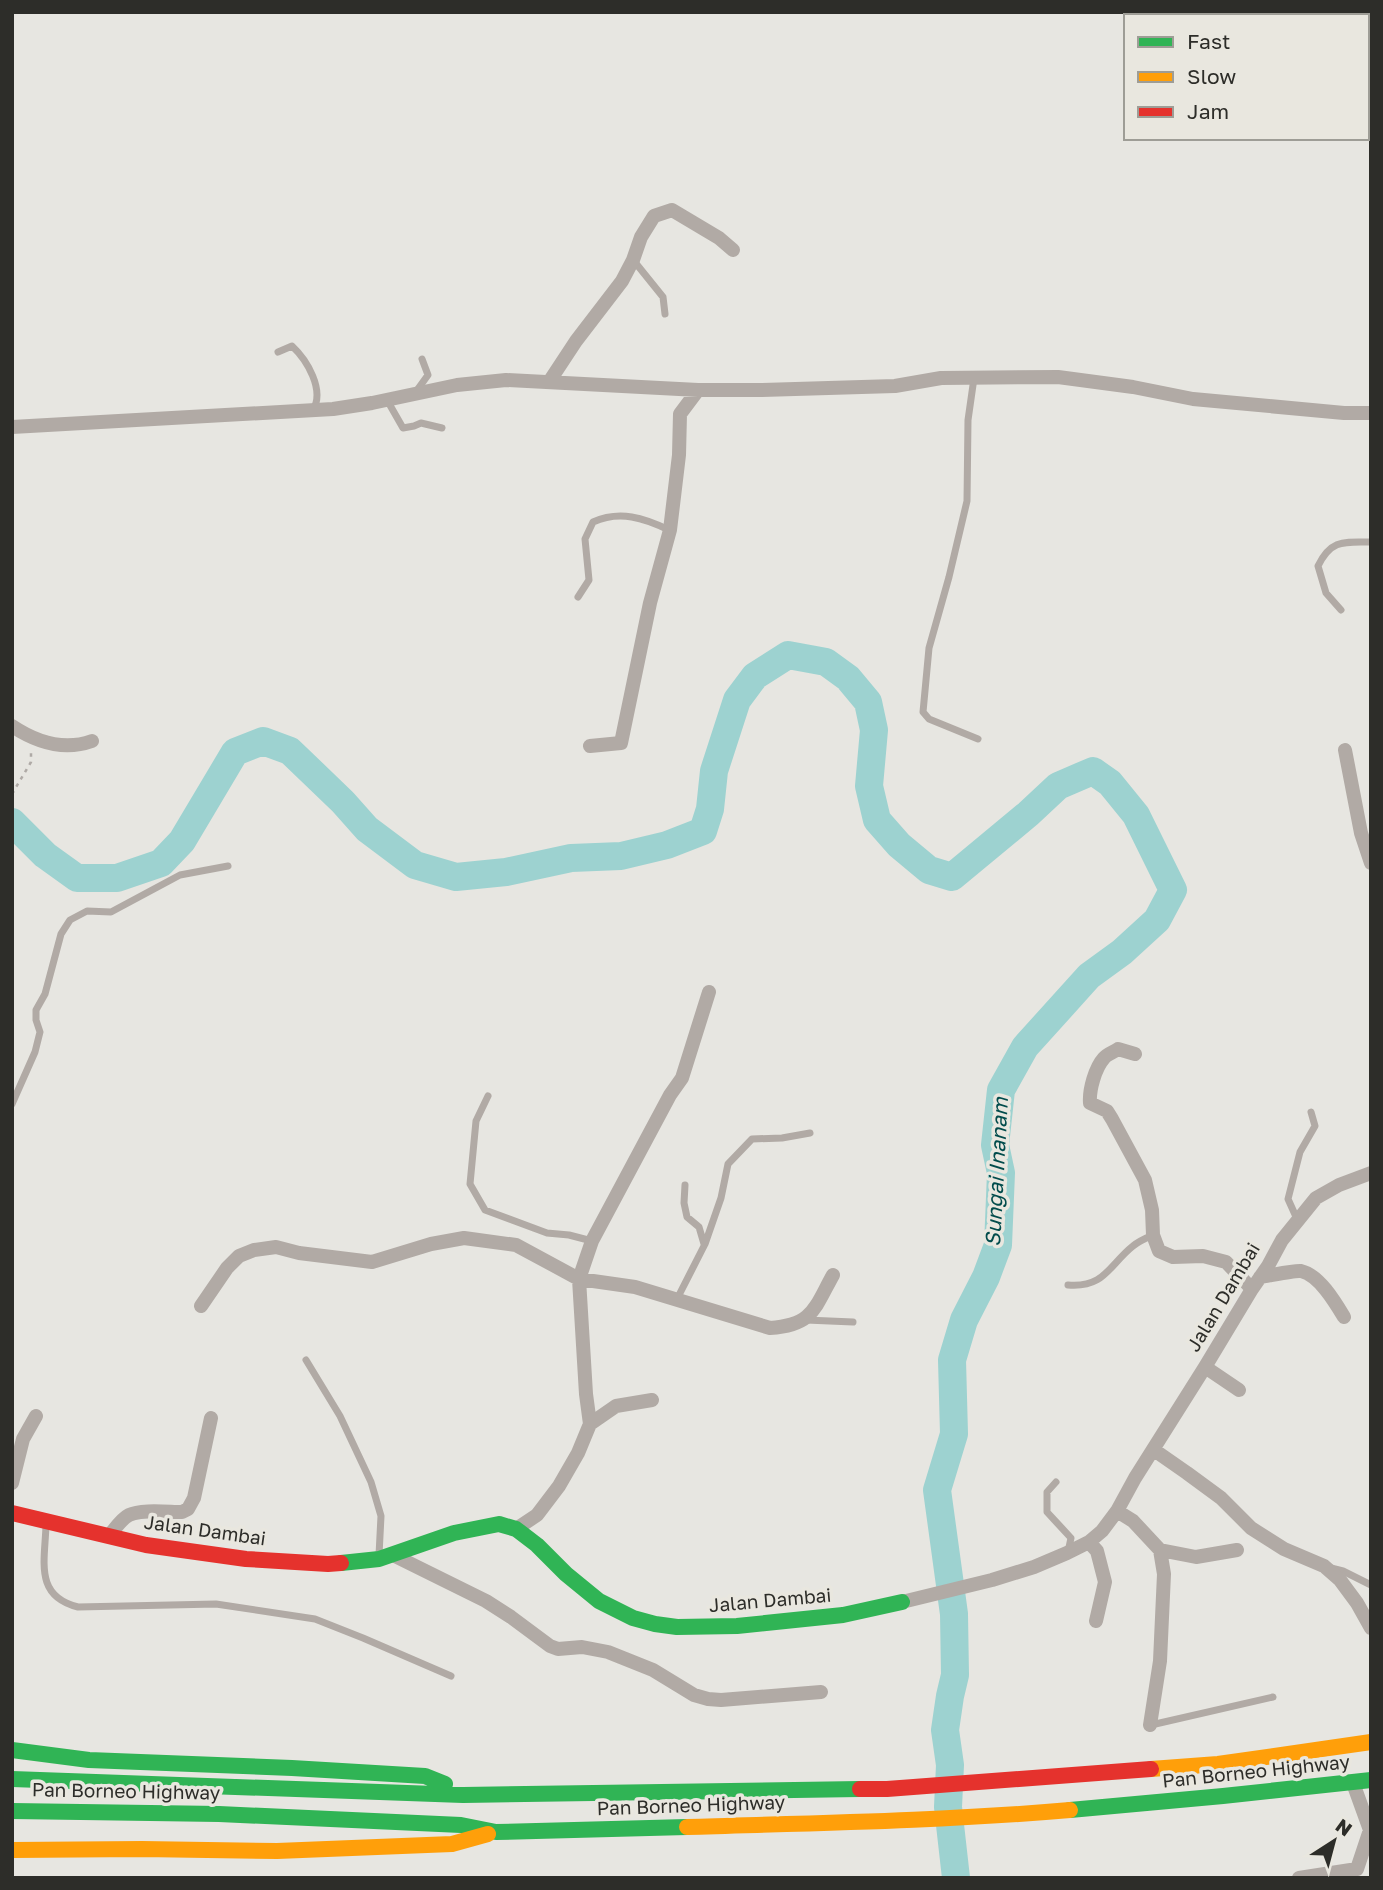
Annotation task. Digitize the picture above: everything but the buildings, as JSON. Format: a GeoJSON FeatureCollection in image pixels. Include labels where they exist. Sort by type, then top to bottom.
{"type":"FeatureCollection","features":[{"type":"Feature","properties":{"kind":"main road","name":"Jalan Dambai"},"geometry":{"type":"LineString","coordinates":[[12,1513],[146,1545],[246,1559],[328,1564],[386,1557],[454,1533],[499,1524],[516,1529],[537,1545],[599,1601],[632,1618],[677,1627],[737,1626],[843,1615],[902,1602]]}},
{"type":"Feature","properties":{"kind":"main road","name":"Pan Borneo Highway"},"geometry":{"type":"LineString","coordinates":[[12,1779],[469,1795],[887,1789],[1218,1764],[1371,1742]]}},
{"type":"Feature","properties":{"kind":"main road"},"geometry":{"type":"LineString","coordinates":[[12,1750],[89,1760],[425,1776],[469,1795]]}},
{"type":"Feature","properties":{"kind":"main road","name":"Pan Borneo Highway"},"geometry":{"type":"LineString","coordinates":[[12,1811],[219,1814],[461,1825],[496,1832],[1012,1815],[1371,1780]]}},
{"type":"Feature","properties":{"kind":"main road"},"geometry":{"type":"LineString","coordinates":[[12,1850],[276,1851],[452,1844],[496,1832]]}},
{"type":"Feature","properties":{"kind":"street"},"geometry":{"type":"LineString","coordinates":[[549,382],[576,341],[622,281],[641,237],[654,216],[672,210],[719,238],[733,250]]}},
{"type":"Feature","properties":{"kind":"street"},"geometry":{"type":"LineString","coordinates":[[12,428],[333,409],[457,385],[506,380],[698,390],[895,386],[942,378],[1058,377],[1193,398],[1343,413],[1371,413]]}},
{"type":"Feature","properties":{"kind":"street"},"geometry":{"type":"LineString","coordinates":[[590,746],[621,743],[624,735],[650,603],[670,530],[679,456],[680,414],[698,390]]}},
{"type":"Feature","properties":{"kind":"street"},"geometry":{"type":"LineString","coordinates":[[12,726],[30,738],[51,743],[78,746],[92,741]]}},
{"type":"Feature","properties":{"kind":"street"},"geometry":{"type":"LineString","coordinates":[[1345,750],[1360,834],[1371,863]]}},
{"type":"Feature","properties":{"kind":"street"},"geometry":{"type":"LineString","coordinates":[[516,1529],[537,1515],[559,1486],[578,1453],[590,1423],[579,1279],[592,1241],[670,1095],[682,1078],[709,992]]}},
{"type":"Feature","properties":{"kind":"street"},"geometry":{"type":"LineString","coordinates":[[1135,1054],[1118,1049],[1105,1057],[1097,1069],[1090,1102],[1107,1111],[1145,1180],[1152,1210],[1153,1235],[1159,1251],[1173,1257],[1203,1256],[1226,1262],[1256,1283],[1301,1271],[1316,1280],[1331,1295],[1345,1317]]}},
{"type":"Feature","properties":{"kind":"street","name":"Jalan Dambai"},"geometry":{"type":"LineString","coordinates":[[902,1602],[1034,1567],[1089,1542],[1102,1531],[1117,1511],[1282,1240],[1316,1198],[1339,1185],[1371,1173]]}},
{"type":"Feature","properties":{"kind":"street"},"geometry":{"type":"LineString","coordinates":[[201,1306],[217,1280],[239,1256],[254,1250],[276,1247],[299,1253],[372,1262],[431,1244],[464,1238],[516,1245],[579,1279],[635,1287],[770,1328],[785,1327],[805,1320],[833,1275]]}},
{"type":"Feature","properties":{"kind":"street"},"geometry":{"type":"LineString","coordinates":[[1205,1367],[1239,1390]]}},
{"type":"Feature","properties":{"kind":"street"},"geometry":{"type":"LineString","coordinates":[[590,1423],[616,1406],[652,1400]]}},
{"type":"Feature","properties":{"kind":"street"},"geometry":{"type":"LineString","coordinates":[[12,1483],[23,1439],[36,1416]]}},
{"type":"Feature","properties":{"kind":"street"},"geometry":{"type":"LineString","coordinates":[[109,1536],[130,1514],[182,1512],[188,1509],[194,1498],[211,1418]]}},
{"type":"Feature","properties":{"kind":"street"},"geometry":{"type":"LineString","coordinates":[[1154,1450],[1221,1498],[1251,1528],[1284,1549],[1324,1566],[1340,1580],[1371,1628]]}},
{"type":"Feature","properties":{"kind":"street"},"geometry":{"type":"LineString","coordinates":[[1117,1511],[1133,1521],[1160,1550],[1196,1557],[1237,1550]]}},
{"type":"Feature","properties":{"kind":"street"},"geometry":{"type":"LineString","coordinates":[[1089,1542],[1097,1551],[1105,1582],[1096,1621]]}},
{"type":"Feature","properties":{"kind":"street"},"geometry":{"type":"LineString","coordinates":[[1150,1725],[1160,1661],[1164,1588],[1160,1550]]}},
{"type":"Feature","properties":{"kind":"street"},"geometry":{"type":"LineString","coordinates":[[386,1557],[486,1601],[550,1646],[558,1649],[582,1647],[608,1652],[653,1670],[694,1695],[721,1700],[821,1692]]}},
{"type":"Feature","properties":{"kind":"street"},"geometry":{"type":"LineString","coordinates":[[1299,1878],[1357,1869],[1370,1830],[1353,1783]]}},
{"type":"Feature","properties":{"kind":"lane"},"geometry":{"type":"LineString","coordinates":[[633,260],[663,297],[665,314]]}},
{"type":"Feature","properties":{"kind":"lane"},"geometry":{"type":"LineString","coordinates":[[278,352],[292,346],[299,353],[316,386],[317,402],[313,410]]}},
{"type":"Feature","properties":{"kind":"lane"},"geometry":{"type":"LineString","coordinates":[[414,394],[428,375],[422,359]]}},
{"type":"Feature","properties":{"kind":"lane"},"geometry":{"type":"LineString","coordinates":[[974,377],[968,420],[967,501],[929,648],[923,712],[929,719],[978,739]]}},
{"type":"Feature","properties":{"kind":"lane"},"geometry":{"type":"LineString","coordinates":[[386,400],[402,428],[421,423],[442,428]]}},
{"type":"Feature","properties":{"kind":"lane"},"geometry":{"type":"LineString","coordinates":[[578,597],[589,580],[585,539],[593,522],[604,517],[621,515],[646,518],[670,530]]}},
{"type":"Feature","properties":{"kind":"lane"},"geometry":{"type":"LineString","coordinates":[[1340,610],[1326,593],[1318,566],[1325,552],[1342,542],[1371,542]]}},
{"type":"Feature","properties":{"kind":"lane"},"geometry":{"type":"LineString","coordinates":[[12,1104],[35,1052],[40,1032],[36,1020],[37,1010],[45,994],[61,934],[71,920],[87,911],[111,912],[180,875],[228,866]]}},
{"type":"Feature","properties":{"kind":"lane"},"geometry":{"type":"LineString","coordinates":[[488,1096],[476,1121],[470,1184],[485,1210],[547,1233],[592,1241]]}},
{"type":"Feature","properties":{"kind":"lane"},"geometry":{"type":"LineString","coordinates":[[1298,1220],[1288,1199],[1300,1152],[1315,1126],[1311,1112]]}},
{"type":"Feature","properties":{"kind":"lane"},"geometry":{"type":"LineString","coordinates":[[677,1299],[705,1244],[722,1198],[728,1164],[752,1139],[810,1133]]}},
{"type":"Feature","properties":{"kind":"lane"},"geometry":{"type":"LineString","coordinates":[[685,1185],[684,1203],[687,1217],[699,1227],[705,1244]]}},
{"type":"Feature","properties":{"kind":"lane"},"geometry":{"type":"LineString","coordinates":[[1069,1285],[1083,1286],[1108,1273],[1135,1244],[1153,1235]]}},
{"type":"Feature","properties":{"kind":"lane"},"geometry":{"type":"LineString","coordinates":[[805,1320],[853,1322]]}},
{"type":"Feature","properties":{"kind":"lane"},"geometry":{"type":"LineString","coordinates":[[306,1360],[340,1416],[371,1482],[382,1516],[386,1557]]}},
{"type":"Feature","properties":{"kind":"lane"},"geometry":{"type":"LineString","coordinates":[[1056,1482],[1048,1492],[1047,1512],[1071,1538],[1068,1553]]}},
{"type":"Feature","properties":{"kind":"lane"},"geometry":{"type":"LineString","coordinates":[[46,1522],[44,1575],[51,1593],[64,1603],[78,1607],[216,1604],[315,1619],[451,1676]]}},
{"type":"Feature","properties":{"kind":"lane"},"geometry":{"type":"LineString","coordinates":[[1324,1566],[1343,1571],[1371,1585]]}},
{"type":"Feature","properties":{"kind":"lane"},"geometry":{"type":"LineString","coordinates":[[1150,1725],[1273,1697]]}},
{"type":"Feature","properties":{"kind":"path"},"geometry":{"type":"LineString","coordinates":[[12,794],[31,762]]}},
{"type":"Feature","properties":{"kind":"waterway","name":"Sungai Inanam"},"geometry":{"type":"LineString","coordinates":[[12,822],[45,855],[77,878],[117,878],[161,863],[182,841],[235,752],[263,741],[290,751],[367,829],[415,865],[456,877],[506,872],[571,858],[621,856],[667,845],[703,831],[710,809],[714,771],[737,700],[755,676],[788,655],[826,662],[848,678],[868,702],[874,730],[869,786],[877,820],[899,845],[929,870],[952,877],[1058,786],[1093,771],[1110,783],[1136,815],[1173,890],[1157,920],[1122,952],[1089,976],[1025,1047],[1001,1090],[995,1145],[1001,1173],[998,1245],[986,1277],[964,1320],[952,1360],[954,1434],[937,1490],[954,1614],[955,1675],[945,1730],[950,1765],[948,1807],[956,1878]]}},
{"type":"Feature","properties":{"kind":"traffic: fast"},"geometry":{"type":"LineString","coordinates":[[341,1563],[379,1559],[454,1533],[499,1524],[516,1529],[537,1545],[599,1601],[633,1618],[655,1624],[677,1627],[737,1626],[843,1615],[902,1602]]}},
{"type":"Feature","properties":{"kind":"traffic: fast"},"geometry":{"type":"LineString","coordinates":[[12,1750],[89,1760],[425,1776],[445,1784]]}},
{"type":"Feature","properties":{"kind":"traffic: fast"},"geometry":{"type":"LineString","coordinates":[[12,1779],[463,1795],[860,1789]]}},
{"type":"Feature","properties":{"kind":"traffic: fast"},"geometry":{"type":"LineString","coordinates":[[1070,1810],[1371,1780]]}},
{"type":"Feature","properties":{"kind":"traffic: fast"},"geometry":{"type":"LineString","coordinates":[[12,1811],[219,1814],[461,1825],[496,1832],[687,1827]]}},
{"type":"Feature","properties":{"kind":"traffic: slow"},"geometry":{"type":"LineString","coordinates":[[1151,1769],[1218,1764],[1371,1742]]}},
{"type":"Feature","properties":{"kind":"traffic: slow"},"geometry":{"type":"LineString","coordinates":[[687,1827],[927,1819],[1070,1810]]}},
{"type":"Feature","properties":{"kind":"traffic: slow"},"geometry":{"type":"LineString","coordinates":[[12,1850],[277,1851],[452,1844],[488,1834]]}},
{"type":"Feature","properties":{"kind":"traffic: jam"},"geometry":{"type":"LineString","coordinates":[[12,1513],[146,1545],[246,1559],[341,1563]]}},
{"type":"Feature","properties":{"kind":"traffic: jam"},"geometry":{"type":"LineString","coordinates":[[860,1789],[1151,1769]]}}]}
